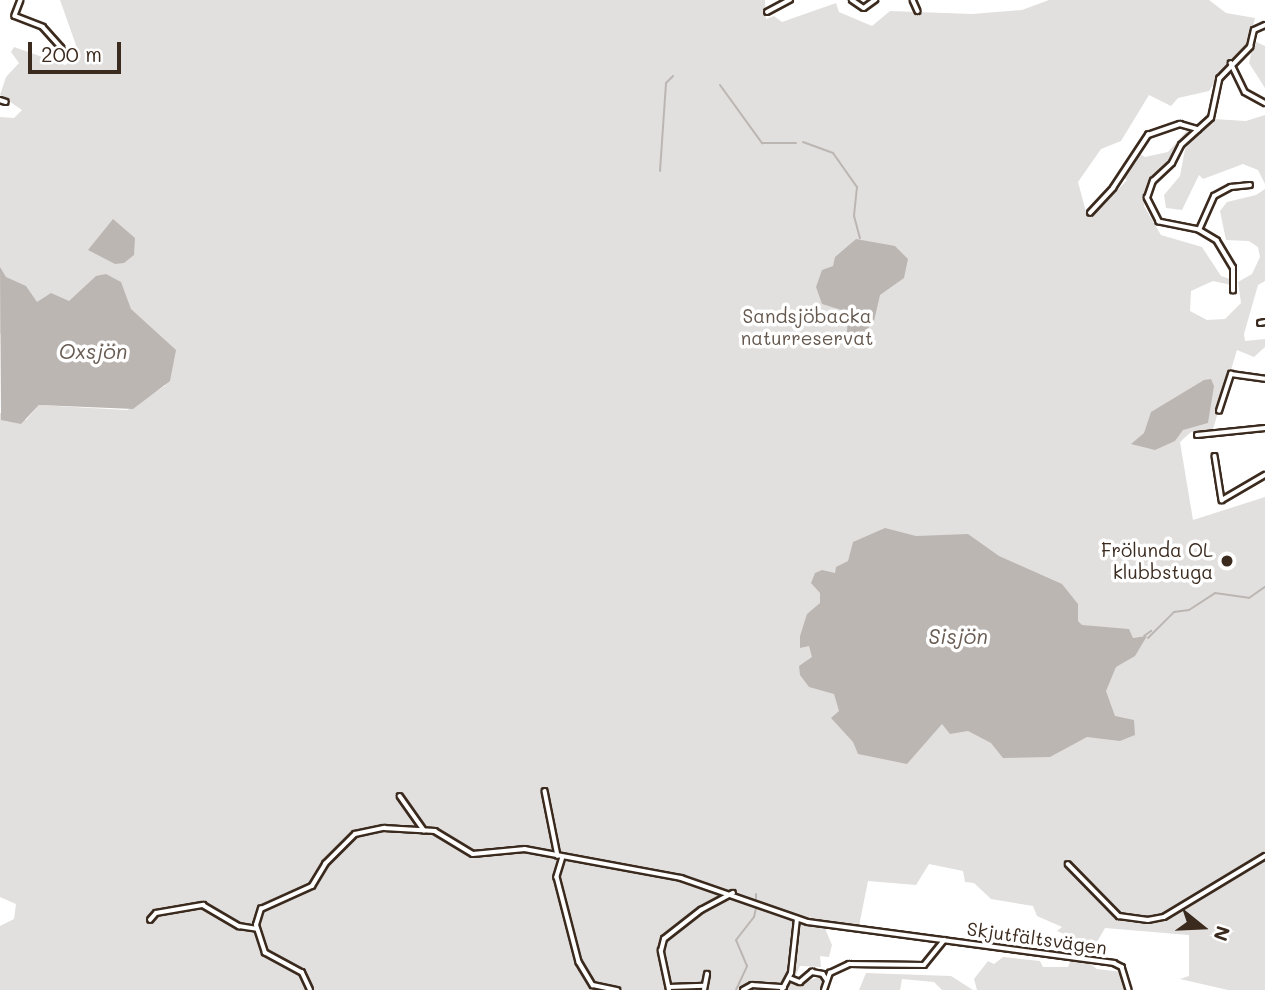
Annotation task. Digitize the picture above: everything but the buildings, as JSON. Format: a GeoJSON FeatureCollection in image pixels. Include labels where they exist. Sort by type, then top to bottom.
{"type":"FeatureCollection","features":[{"type":"Feature","properties":{"kind":"street"},"geometry":{"type":"LineString","coordinates":[[21,0],[15,16],[43,27],[62,48]]}},
{"type":"Feature","properties":{"kind":"street"},"geometry":{"type":"LineString","coordinates":[[767,12],[790,0]]}},
{"type":"Feature","properties":{"kind":"street"},"geometry":{"type":"LineString","coordinates":[[852,0],[864,8],[875,0]]}},
{"type":"Feature","properties":{"kind":"street"},"geometry":{"type":"LineString","coordinates":[[913,0],[918,11]]}},
{"type":"Feature","properties":{"kind":"street"},"geometry":{"type":"LineString","coordinates":[[1233,291],[1236,278],[1229,257],[1215,238],[1199,230],[1159,222],[1147,198],[1153,181],[1210,118],[1213,92],[1231,63],[1250,47],[1254,30],[1265,25]]}},
{"type":"Feature","properties":{"kind":"street"},"geometry":{"type":"LineString","coordinates":[[1231,63],[1245,92],[1265,103]]}},
{"type":"Feature","properties":{"kind":"street"},"geometry":{"type":"LineString","coordinates":[[0,100],[6,102]]}},
{"type":"Feature","properties":{"kind":"street"},"geometry":{"type":"LineString","coordinates":[[1090,213],[1113,188],[1148,135],[1180,124],[1198,129]]}},
{"type":"Feature","properties":{"kind":"street"},"geometry":{"type":"LineString","coordinates":[[1199,230],[1214,196],[1231,187],[1250,185]]}},
{"type":"Feature","properties":{"kind":"street"},"geometry":{"type":"LineString","coordinates":[[1219,411],[1231,374],[1265,379]]}},
{"type":"Feature","properties":{"kind":"street"},"geometry":{"type":"LineString","coordinates":[[1196,436],[1265,428]]}},
{"type":"Feature","properties":{"kind":"street"},"geometry":{"type":"LineString","coordinates":[[1216,456],[1223,500],[1265,475]]}},
{"type":"Feature","properties":{"kind":"street"},"geometry":{"type":"LineString","coordinates":[[545,791],[561,856],[557,877],[579,962],[593,985],[617,990]]}},
{"type":"Feature","properties":{"kind":"street"},"geometry":{"type":"LineString","coordinates":[[400,796],[424,830]]}},
{"type":"Feature","properties":{"kind":"street"},"geometry":{"type":"LineString","coordinates":[[310,990],[302,973],[268,957],[257,929],[265,904],[312,886],[333,854],[355,834],[371,829],[424,830],[439,833],[473,854],[518,849],[681,878],[733,893],[797,919],[944,940]]}},
{"type":"Feature","properties":{"kind":"street"},"geometry":{"type":"LineString","coordinates":[[1068,864],[1125,919],[1156,919],[1265,856]]}},
{"type":"Feature","properties":{"kind":"street"},"geometry":{"type":"LineString","coordinates":[[707,974],[704,988],[669,988],[661,951],[664,939],[701,911],[733,893]]}},
{"type":"Feature","properties":{"kind":"street"},"geometry":{"type":"LineString","coordinates":[[150,920],[156,913],[203,905],[239,926],[257,929]]}},
{"type":"Feature","properties":{"kind":"street"},"geometry":{"type":"LineString","coordinates":[[743,990],[752,985],[783,988],[790,978],[797,919]]}},
{"type":"Feature","properties":{"kind":"street","name":"Skjutfältsvägen"},"geometry":{"type":"LineString","coordinates":[[827,980],[834,970],[855,963],[924,965],[944,940],[1114,962],[1123,969],[1129,990]]}},
{"type":"Feature","properties":{"kind":"street"},"geometry":{"type":"LineString","coordinates":[[790,978],[800,982],[812,972],[823,974],[827,980],[824,990]]}},
{"type":"Feature","properties":{"kind":"green space","name":"Sandsjöbacka naturreservat"},"geometry":{"type":"Polygon","coordinates":[[[60,0],[765,0],[766,19],[774,16],[782,22],[836,3],[839,12],[872,26],[890,11],[972,14],[1022,10],[1049,0],[1209,0],[1226,13],[1255,18],[1248,47],[1223,70],[1209,91],[1178,98],[1171,106],[1149,95],[1121,141],[1101,149],[1078,182],[1086,212],[1094,215],[1127,180],[1123,178],[1136,152],[1145,157],[1168,152],[1191,126],[1170,163],[1149,184],[1144,206],[1161,235],[1202,247],[1221,276],[1233,280],[1231,285],[1213,281],[1191,291],[1190,311],[1207,320],[1225,319],[1241,303],[1238,282],[1252,274],[1260,257],[1258,247],[1249,241],[1226,240],[1220,211],[1227,202],[1256,195],[1265,189],[1265,281],[1258,285],[1244,334],[1245,341],[1265,339],[1265,347],[1254,357],[1237,350],[1213,429],[1191,432],[1180,442],[1193,520],[1265,497],[1265,990],[1228,990],[1180,979],[1189,976],[1189,935],[1105,928],[1090,954],[1084,952],[1077,939],[1057,931],[1062,927],[1037,916],[1033,906],[991,899],[974,883],[965,882],[963,871],[929,864],[916,885],[868,881],[858,931],[824,926],[832,945],[829,957],[820,956],[821,967],[800,966],[794,979],[802,983],[822,976],[831,981],[829,990],[0,990],[0,926],[14,919],[16,904],[0,897],[0,413],[26,420],[39,405],[127,410],[166,385],[0,334],[0,117],[14,118],[22,110],[0,95],[6,77],[19,63],[11,52],[14,47],[65,65],[75,59],[77,48],[60,0]]]}},
{"type":"Feature","properties":{"kind":"green space"},"geometry":{"type":"Polygon","coordinates":[[[1254,41],[1265,46],[1265,88],[1249,63],[1254,41]]]}},
{"type":"Feature","properties":{"kind":"green space"},"geometry":{"type":"Polygon","coordinates":[[[1265,115],[1265,184],[1258,170],[1243,164],[1203,179],[1199,175],[1182,210],[1166,208],[1164,195],[1180,176],[1185,149],[1213,119],[1246,121],[1265,115]]]}},
{"type":"Feature","properties":{"kind":"green space"},"geometry":{"type":"Polygon","coordinates":[[[1003,957],[1040,961],[1043,967],[1068,967],[1072,957],[1085,960],[1097,969],[1122,972],[1127,990],[977,990],[974,979],[988,961],[994,964],[1003,957]]]}},
{"type":"Feature","properties":{"kind":"green space"},"geometry":{"type":"Polygon","coordinates":[[[866,973],[951,976],[973,990],[942,990],[934,982],[902,979],[900,990],[859,990],[866,973]]]}},
{"type":"Feature","properties":{"kind":"water"},"geometry":{"type":"Polygon","coordinates":[[[113,219],[135,238],[134,255],[124,263],[115,264],[88,250],[113,219]]]}},
{"type":"Feature","properties":{"kind":"water"},"geometry":{"type":"Polygon","coordinates":[[[856,239],[895,246],[908,259],[904,278],[880,295],[874,321],[862,336],[847,332],[848,312],[822,304],[816,287],[822,270],[833,266],[835,257],[856,239]]]}},
{"type":"Feature","properties":{"kind":"water","name":"Oxsjön"},"geometry":{"type":"Polygon","coordinates":[[[0,267],[6,277],[26,286],[37,302],[51,293],[69,301],[96,276],[106,274],[121,282],[131,309],[176,350],[170,381],[133,409],[39,405],[21,424],[1,420],[0,267]]]}},
{"type":"Feature","properties":{"kind":"water"},"geometry":{"type":"Polygon","coordinates":[[[1211,379],[1214,386],[1208,423],[1183,430],[1175,441],[1155,450],[1131,444],[1144,433],[1151,412],[1204,380],[1211,379]]]}},
{"type":"Feature","properties":{"kind":"water","name":"Sisjön"},"geometry":{"type":"Polygon","coordinates":[[[885,528],[916,536],[968,534],[999,556],[1062,584],[1078,604],[1078,621],[1082,625],[1129,629],[1133,638],[1147,636],[1135,656],[1116,667],[1106,691],[1115,716],[1134,720],[1135,735],[1120,741],[1087,737],[1050,757],[1003,758],[991,743],[968,731],[950,734],[942,724],[907,764],[858,754],[853,742],[831,718],[839,711],[834,694],[809,687],[800,675],[799,666],[812,657],[809,646],[800,648],[800,636],[807,614],[820,603],[820,593],[811,583],[815,573],[822,570],[835,573],[836,567],[848,561],[853,542],[885,528]]]}},
{"type":"Feature","properties":{"kind":"waterway"},"geometry":{"type":"LineString","coordinates":[[660,171],[666,83],[673,76]]}},
{"type":"Feature","properties":{"kind":"waterway"},"geometry":{"type":"LineString","coordinates":[[720,85],[762,143],[796,143]]}},
{"type":"Feature","properties":{"kind":"waterway"},"geometry":{"type":"LineString","coordinates":[[803,142],[833,153],[857,187],[854,216],[860,238]]}},
{"type":"Feature","properties":{"kind":"waterway"},"geometry":{"type":"LineString","coordinates":[[1148,638],[1174,612],[1189,610],[1215,593],[1249,598],[1265,587]]}},
{"type":"Feature","properties":{"kind":"waterway"},"geometry":{"type":"LineString","coordinates":[[1144,636],[1151,631]]}},
{"type":"Feature","properties":{"kind":"waterway"},"geometry":{"type":"LineString","coordinates":[[756,894],[756,899]]}},
{"type":"Feature","properties":{"kind":"waterway"},"geometry":{"type":"LineString","coordinates":[[736,990],[747,966],[736,940],[754,917],[757,904]]}},
{"type":"Feature","properties":{"kind":"place","name":"Frölunda OL klubbstuga"},"geometry":{"type":"Point","coordinates":[1227,561]}}]}
